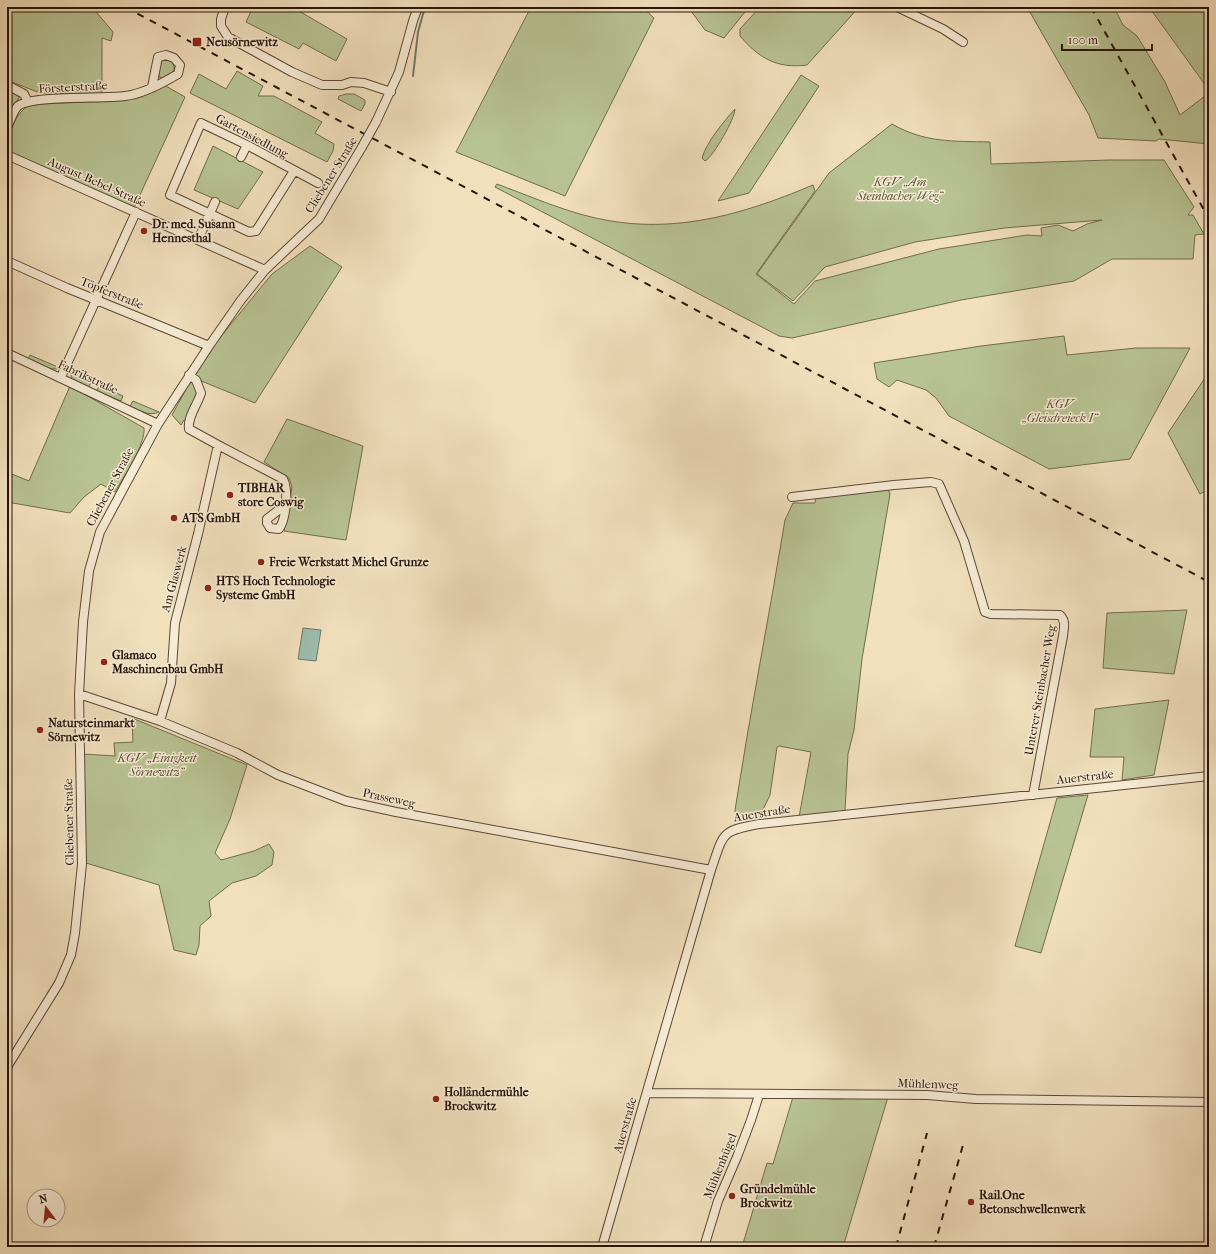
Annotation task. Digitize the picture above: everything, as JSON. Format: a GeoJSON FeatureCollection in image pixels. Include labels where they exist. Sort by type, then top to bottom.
{"type":"FeatureCollection","features":[{"type":"Feature","properties":{"kind":"street"},"geometry":{"type":"LineString","coordinates":[[225,7],[221,19],[221,26],[228,37],[292,72],[322,85],[342,85],[351,82],[364,83],[391,92]]}},
{"type":"Feature","properties":{"kind":"street","name":"Cliebener Straße"},"geometry":{"type":"LineString","coordinates":[[7,1067],[59,983],[71,955],[75,933],[82,864],[79,694],[85,598],[94,551],[104,523],[158,424],[189,375],[241,300],[265,270],[319,219],[362,147],[391,92],[403,61],[418,7]]}},
{"type":"Feature","properties":{"kind":"street"},"geometry":{"type":"LineString","coordinates":[[897,7],[943,29],[963,42]]}},
{"type":"Feature","properties":{"kind":"street"},"geometry":{"type":"LineString","coordinates":[[7,85],[24,94],[28,102]]}},
{"type":"Feature","properties":{"kind":"street","name":"Försterstraße"},"geometry":{"type":"LineString","coordinates":[[7,128],[18,106],[28,102],[125,96],[152,87]]}},
{"type":"Feature","properties":{"kind":"street","name":"Gartensiedlung"},"geometry":{"type":"LineString","coordinates":[[294,171],[256,231],[249,232],[170,195],[201,123],[247,145],[318,183]]}},
{"type":"Feature","properties":{"kind":"street"},"geometry":{"type":"LineString","coordinates":[[241,157],[247,145]]}},
{"type":"Feature","properties":{"kind":"street","name":"August-Bebel-Straße"},"geometry":{"type":"LineString","coordinates":[[7,155],[265,270]]}},
{"type":"Feature","properties":{"kind":"street"},"geometry":{"type":"LineString","coordinates":[[198,240],[215,202]]}},
{"type":"Feature","properties":{"kind":"street"},"geometry":{"type":"LineString","coordinates":[[61,377],[136,212]]}},
{"type":"Feature","properties":{"kind":"street","name":"Töpferstraße"},"geometry":{"type":"LineString","coordinates":[[7,261],[209,346]]}},
{"type":"Feature","properties":{"kind":"street","name":"Fabrikstraße"},"geometry":{"type":"LineString","coordinates":[[7,353],[61,377],[158,424]]}},
{"type":"Feature","properties":{"kind":"street"},"geometry":{"type":"LineString","coordinates":[[189,375],[196,380],[201,393],[191,415],[189,428],[218,445],[279,476],[287,487],[285,505]]}},
{"type":"Feature","properties":{"kind":"street","name":"Am Glaswerk"},"geometry":{"type":"LineString","coordinates":[[160,721],[171,684],[175,623],[198,534],[218,445]]}},
{"type":"Feature","properties":{"kind":"street","name":"Unterer Steinbacher Weg"},"geometry":{"type":"LineString","coordinates":[[792,497],[894,485],[931,482],[939,484],[964,541],[985,612],[991,614],[1060,615],[1063,618],[1065,622],[1063,636],[1033,795]]}},
{"type":"Feature","properties":{"kind":"street","name":"Prasseweg"},"geometry":{"type":"LineString","coordinates":[[79,694],[160,721],[237,753],[278,775],[346,801],[396,812],[711,870]]}},
{"type":"Feature","properties":{"kind":"street","name":"Auerstraße"},"geometry":{"type":"LineString","coordinates":[[602,1247],[711,870],[721,842],[727,832],[736,828],[760,824],[1209,776]]}},
{"type":"Feature","properties":{"kind":"street","name":"Mühlenweg"},"geometry":{"type":"LineString","coordinates":[[647,1093],[758,1095],[927,1095],[976,1099],[1209,1102]]}},
{"type":"Feature","properties":{"kind":"street","name":"Mühlenhügel"},"geometry":{"type":"LineString","coordinates":[[704,1247],[718,1201],[746,1135],[758,1095]]}},
{"type":"Feature","properties":{"kind":"green space"},"geometry":{"type":"Polygon","coordinates":[[[7,7],[92,7],[113,32],[111,41],[102,38],[102,94],[40,93],[7,80],[7,7]]]}},
{"type":"Feature","properties":{"kind":"green space"},"geometry":{"type":"Polygon","coordinates":[[[253,7],[292,7],[347,39],[336,61],[303,43],[299,49],[246,22],[253,7]]]}},
{"type":"Feature","properties":{"kind":"green space"},"geometry":{"type":"Polygon","coordinates":[[[531,7],[642,7],[654,18],[565,196],[456,152],[531,7]]]}},
{"type":"Feature","properties":{"kind":"green space"},"geometry":{"type":"Polygon","coordinates":[[[688,7],[749,7],[724,38],[705,30],[688,7]]]}},
{"type":"Feature","properties":{"kind":"green space"},"geometry":{"type":"Polygon","coordinates":[[[760,7],[859,7],[807,65],[796,66],[769,60],[754,50],[740,36],[740,29],[760,7]]]}},
{"type":"Feature","properties":{"kind":"green space"},"geometry":{"type":"Polygon","coordinates":[[[1027,7],[1114,7],[1123,25],[1137,36],[1165,82],[1180,115],[1209,93],[1209,144],[1159,139],[1156,141],[1098,138],[1089,115],[1027,7]]]}},
{"type":"Feature","properties":{"kind":"green space"},"geometry":{"type":"Polygon","coordinates":[[[1149,7],[1209,7],[1209,89],[1206,86],[1149,7]]]}},
{"type":"Feature","properties":{"kind":"green space"},"geometry":{"type":"Polygon","coordinates":[[[169,58],[174,65],[174,71],[162,78],[159,77],[158,64],[162,59],[169,58]]]}},
{"type":"Feature","properties":{"kind":"green space"},"geometry":{"type":"Polygon","coordinates":[[[237,71],[263,86],[258,96],[274,96],[322,122],[315,133],[334,144],[333,151],[327,162],[190,93],[199,74],[226,89],[237,71]]]}},
{"type":"Feature","properties":{"kind":"green space"},"geometry":{"type":"Polygon","coordinates":[[[801,75],[819,86],[749,193],[718,201],[801,75]]]}},
{"type":"Feature","properties":{"kind":"green space"},"geometry":{"type":"Polygon","coordinates":[[[164,85],[185,97],[134,208],[7,152],[8,141],[14,123],[25,108],[37,104],[116,101],[141,95],[164,85]]]}},
{"type":"Feature","properties":{"kind":"green space"},"geometry":{"type":"Polygon","coordinates":[[[7,87],[19,94],[19,98],[7,117],[7,87]]]}},
{"type":"Feature","properties":{"kind":"green space"},"geometry":{"type":"Polygon","coordinates":[[[354,94],[365,100],[365,104],[361,111],[338,99],[339,96],[354,94]]]}},
{"type":"Feature","properties":{"kind":"green space"},"geometry":{"type":"Polygon","coordinates":[[[735,109],[732,120],[723,136],[709,158],[705,161],[702,158],[711,139],[735,109]]]}},
{"type":"Feature","properties":{"kind":"green space","name":"KGV „Am Steinbacher Weg“"},"geometry":{"type":"Polygon","coordinates":[[[892,124],[916,135],[928,138],[951,141],[990,142],[991,164],[1109,160],[1164,160],[1194,207],[1188,215],[1193,215],[1204,234],[1195,235],[1193,259],[1112,259],[1074,281],[961,300],[792,338],[779,336],[495,187],[497,184],[549,204],[580,214],[611,221],[641,224],[670,224],[728,215],[813,185],[815,191],[756,274],[794,304],[815,281],[939,249],[1027,235],[1042,236],[1041,228],[1058,225],[1073,231],[1087,224],[1102,220],[1004,228],[915,242],[825,267],[793,301],[757,274],[829,173],[892,124]]]}},
{"type":"Feature","properties":{"kind":"green space"},"geometry":{"type":"Polygon","coordinates":[[[213,146],[263,172],[238,209],[194,190],[213,146]]]}},
{"type":"Feature","properties":{"kind":"green space"},"geometry":{"type":"Polygon","coordinates":[[[310,246],[342,267],[255,403],[199,380],[195,373],[222,335],[272,274],[310,246]]]}},
{"type":"Feature","properties":{"kind":"green space","name":"KGV „Gleisdreieck I“"},"geometry":{"type":"Polygon","coordinates":[[[1064,336],[1067,355],[1136,348],[1190,348],[1130,459],[1049,469],[949,416],[936,398],[926,390],[897,380],[889,387],[877,379],[874,363],[981,346],[1064,336]]]}},
{"type":"Feature","properties":{"kind":"green space"},"geometry":{"type":"Polygon","coordinates":[[[30,355],[60,368],[52,369],[44,366],[28,359],[30,355]]]}},
{"type":"Feature","properties":{"kind":"green space"},"geometry":{"type":"Polygon","coordinates":[[[70,372],[91,382],[89,387],[72,379],[70,372]]]}},
{"type":"Feature","properties":{"kind":"green space"},"geometry":{"type":"Polygon","coordinates":[[[1209,372],[1209,489],[1200,494],[1168,433],[1209,372]]]}},
{"type":"Feature","properties":{"kind":"green space"},"geometry":{"type":"Polygon","coordinates":[[[191,380],[199,393],[186,421],[184,420],[181,425],[172,415],[191,380]]]}},
{"type":"Feature","properties":{"kind":"green space"},"geometry":{"type":"Polygon","coordinates":[[[99,385],[123,396],[121,401],[97,391],[99,385]]]}},
{"type":"Feature","properties":{"kind":"green space"},"geometry":{"type":"Polygon","coordinates":[[[70,386],[144,428],[144,434],[138,451],[115,492],[101,484],[84,497],[70,513],[7,502],[7,472],[29,481],[70,386]]]}},
{"type":"Feature","properties":{"kind":"green space"},"geometry":{"type":"Polygon","coordinates":[[[133,401],[159,412],[152,414],[141,411],[130,406],[133,401]]]}},
{"type":"Feature","properties":{"kind":"green space"},"geometry":{"type":"Polygon","coordinates":[[[287,419],[363,446],[346,540],[284,531],[292,487],[289,478],[264,462],[287,419]]]}},
{"type":"Feature","properties":{"kind":"green space"},"geometry":{"type":"Polygon","coordinates":[[[886,484],[890,494],[862,659],[854,730],[848,754],[845,811],[799,817],[811,752],[779,746],[777,747],[770,795],[759,818],[736,819],[735,810],[785,520],[793,503],[815,503],[816,494],[886,484]]]}},
{"type":"Feature","properties":{"kind":"green space"},"geometry":{"type":"Polygon","coordinates":[[[1187,610],[1174,674],[1103,668],[1107,613],[1187,610]]]}},
{"type":"Feature","properties":{"kind":"green space"},"geometry":{"type":"Polygon","coordinates":[[[1169,700],[1154,775],[1122,780],[1124,757],[1090,757],[1095,709],[1169,700]]]}},
{"type":"Feature","properties":{"kind":"green space","name":"KGV „Einigkeit Sörnewitz“"},"geometry":{"type":"Polygon","coordinates":[[[132,718],[247,765],[230,819],[215,853],[221,860],[254,851],[269,844],[274,852],[272,865],[256,876],[232,883],[209,901],[211,916],[200,926],[199,945],[196,955],[174,950],[159,885],[86,863],[83,754],[115,756],[114,743],[133,742],[132,718]]]}},
{"type":"Feature","properties":{"kind":"green space"},"geometry":{"type":"Polygon","coordinates":[[[1088,795],[1041,953],[1015,946],[1057,798],[1088,795]]]}},
{"type":"Feature","properties":{"kind":"green space"},"geometry":{"type":"Polygon","coordinates":[[[793,1097],[836,1099],[888,1097],[843,1247],[742,1247],[767,1163],[773,1164],[793,1097]]]}},
{"type":"Feature","properties":{"kind":"shaded area"},"geometry":{"type":"Polygon","coordinates":[[[303,628],[321,630],[316,661],[298,659],[303,628]]]}},
{"type":"Feature","properties":{"kind":"waterway"},"geometry":{"type":"LineString","coordinates":[[413,76],[418,32],[425,7]]}},
{"type":"Feature","properties":{"kind":"railway"},"geometry":{"type":"LineString","coordinates":[[125,7],[1209,582]]}},
{"type":"Feature","properties":{"kind":"railway"},"geometry":{"type":"LineString","coordinates":[[1091,7],[1209,219]]}},
{"type":"Feature","properties":{"kind":"railway"},"geometry":{"type":"LineString","coordinates":[[896,1247],[927,1133]]}},
{"type":"Feature","properties":{"kind":"railway"},"geometry":{"type":"LineString","coordinates":[[934,1247],[963,1145]]}},
{"type":"Feature","properties":{"kind":"place","name":"Neusörnewitz"},"geometry":{"type":"Point","coordinates":[197,42]}},
{"type":"Feature","properties":{"kind":"place","name":"Dr. med. Susann Hennesthal"},"geometry":{"type":"Point","coordinates":[144,231]}},
{"type":"Feature","properties":{"kind":"place","name":"TIBHAR store Coswig"},"geometry":{"type":"Point","coordinates":[230,495]}},
{"type":"Feature","properties":{"kind":"place","name":"ATS GmbH"},"geometry":{"type":"Point","coordinates":[174,518]}},
{"type":"Feature","properties":{"kind":"place","name":"Freie Werkstatt Michel Grunze"},"geometry":{"type":"Point","coordinates":[261,562]}},
{"type":"Feature","properties":{"kind":"place","name":"HTS Hoch Technologie Systeme GmbH"},"geometry":{"type":"Point","coordinates":[208,588]}},
{"type":"Feature","properties":{"kind":"place","name":"Glamaco Maschinenbau GmbH"},"geometry":{"type":"Point","coordinates":[104,662]}},
{"type":"Feature","properties":{"kind":"place","name":"Natursteinmarkt Sörnewitz"},"geometry":{"type":"Point","coordinates":[40,730]}},
{"type":"Feature","properties":{"kind":"place","name":"Holländermühle Brockwitz"},"geometry":{"type":"Point","coordinates":[436,1099]}},
{"type":"Feature","properties":{"kind":"place","name":"Gründelmühle Brockwitz"},"geometry":{"type":"Point","coordinates":[732,1196]}},
{"type":"Feature","properties":{"kind":"place","name":"Rail.One Betonschwellenwerk"},"geometry":{"type":"Point","coordinates":[971,1202]}}]}
